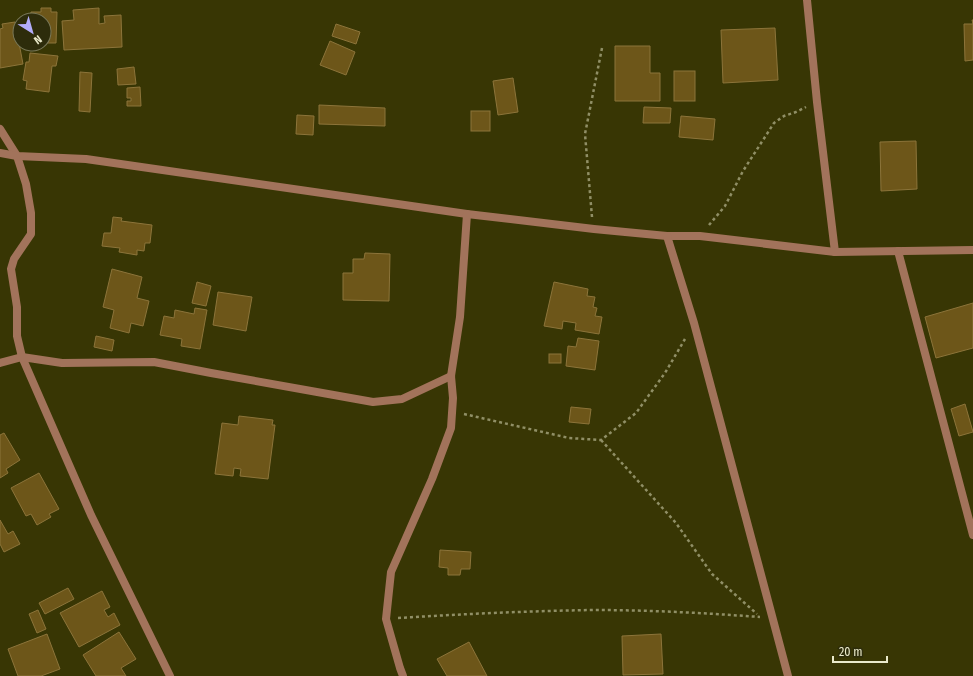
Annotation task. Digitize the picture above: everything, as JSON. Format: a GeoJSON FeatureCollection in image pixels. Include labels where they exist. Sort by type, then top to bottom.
{"type":"FeatureCollection","features":[{"type":"Feature","properties":{"kind":"street"},"geometry":{"type":"LineString","coordinates":[[807,0],[816,100],[835,252]]}},
{"type":"Feature","properties":{"kind":"street"},"geometry":{"type":"LineString","coordinates":[[0,129],[17,156],[26,184],[31,213],[31,234],[14,259],[11,269],[17,307],[17,336],[22,357],[91,515],[170,676]]}},
{"type":"Feature","properties":{"kind":"street"},"geometry":{"type":"LineString","coordinates":[[0,153],[17,156],[86,159],[467,214],[594,229],[667,236],[700,236],[835,252],[973,250]]}},
{"type":"Feature","properties":{"kind":"street"},"geometry":{"type":"LineString","coordinates":[[403,676],[386,618],[391,572],[432,479],[451,428],[453,398],[451,376],[460,317],[467,214]]}},
{"type":"Feature","properties":{"kind":"street"},"geometry":{"type":"LineString","coordinates":[[667,236],[694,323],[788,676]]}},
{"type":"Feature","properties":{"kind":"street"},"geometry":{"type":"LineString","coordinates":[[898,251],[973,535]]}},
{"type":"Feature","properties":{"kind":"street"},"geometry":{"type":"LineString","coordinates":[[0,363],[22,357],[62,363],[154,362],[372,402],[402,399],[451,376]]}},
{"type":"Feature","properties":{"kind":"path"},"geometry":{"type":"LineString","coordinates":[[594,229],[585,134],[602,48]]}},
{"type":"Feature","properties":{"kind":"path"},"geometry":{"type":"LineString","coordinates":[[700,236],[725,206],[743,172],[774,123],[784,116],[796,112],[816,100]]}},
{"type":"Feature","properties":{"kind":"path"},"geometry":{"type":"LineString","coordinates":[[452,411],[569,438],[601,440],[636,413],[665,373],[694,323]]}},
{"type":"Feature","properties":{"kind":"path"},"geometry":{"type":"LineString","coordinates":[[601,440],[676,523],[712,574],[760,617]]}},
{"type":"Feature","properties":{"kind":"path"},"geometry":{"type":"LineString","coordinates":[[386,618],[497,612],[595,610],[702,613],[773,618]]}},
{"type":"Feature","properties":{"kind":"building"},"geometry":{"type":"Polygon","coordinates":[[[41,8],[51,8],[51,12],[41,12],[41,8]]]}},
{"type":"Feature","properties":{"kind":"building"},"geometry":{"type":"Polygon","coordinates":[[[99,8],[99,24],[105,23],[104,16],[121,15],[122,47],[64,50],[62,21],[74,20],[73,10],[99,8]]]}},
{"type":"Feature","properties":{"kind":"building"},"geometry":{"type":"Polygon","coordinates":[[[52,12],[57,12],[56,43],[52,43],[52,12]]]}},
{"type":"Feature","properties":{"kind":"building"},"geometry":{"type":"Polygon","coordinates":[[[12,22],[12,52],[21,52],[23,64],[0,68],[0,29],[3,28],[2,24],[12,22]]]}},
{"type":"Feature","properties":{"kind":"building"},"geometry":{"type":"Polygon","coordinates":[[[336,24],[360,32],[356,44],[332,36],[336,24]]]}},
{"type":"Feature","properties":{"kind":"building"},"geometry":{"type":"Polygon","coordinates":[[[964,24],[973,24],[973,60],[965,61],[964,24]]]}},
{"type":"Feature","properties":{"kind":"building"},"geometry":{"type":"Polygon","coordinates":[[[775,28],[778,80],[723,83],[721,30],[775,28]]]}},
{"type":"Feature","properties":{"kind":"building"},"geometry":{"type":"Polygon","coordinates":[[[330,41],[355,52],[346,75],[320,65],[330,41]]]}},
{"type":"Feature","properties":{"kind":"building"},"geometry":{"type":"Polygon","coordinates":[[[615,46],[650,46],[650,73],[660,73],[660,101],[615,101],[615,46]]]}},
{"type":"Feature","properties":{"kind":"building"},"geometry":{"type":"Polygon","coordinates":[[[30,53],[58,56],[56,66],[52,66],[49,92],[26,89],[27,81],[23,80],[26,62],[29,62],[30,53]]]}},
{"type":"Feature","properties":{"kind":"building"},"geometry":{"type":"Polygon","coordinates":[[[134,67],[136,84],[118,85],[117,69],[134,67]]]}},
{"type":"Feature","properties":{"kind":"building"},"geometry":{"type":"Polygon","coordinates":[[[674,71],[695,71],[695,101],[674,101],[674,71]]]}},
{"type":"Feature","properties":{"kind":"building"},"geometry":{"type":"Polygon","coordinates":[[[80,72],[92,73],[90,112],[79,111],[80,72]]]}},
{"type":"Feature","properties":{"kind":"building"},"geometry":{"type":"Polygon","coordinates":[[[513,78],[518,112],[498,115],[493,81],[513,78]]]}},
{"type":"Feature","properties":{"kind":"building"},"geometry":{"type":"Polygon","coordinates":[[[140,87],[141,106],[127,106],[127,101],[131,101],[131,98],[127,98],[127,88],[140,87]]]}},
{"type":"Feature","properties":{"kind":"building"},"geometry":{"type":"Polygon","coordinates":[[[319,105],[385,108],[385,126],[319,124],[319,105]]]}},
{"type":"Feature","properties":{"kind":"building"},"geometry":{"type":"Polygon","coordinates":[[[644,107],[671,108],[670,123],[643,123],[644,107]]]}},
{"type":"Feature","properties":{"kind":"building"},"geometry":{"type":"Polygon","coordinates":[[[471,111],[490,111],[490,131],[471,131],[471,111]]]}},
{"type":"Feature","properties":{"kind":"building"},"geometry":{"type":"Polygon","coordinates":[[[297,115],[314,116],[313,135],[296,134],[297,115]]]}},
{"type":"Feature","properties":{"kind":"building"},"geometry":{"type":"Polygon","coordinates":[[[681,116],[715,119],[713,140],[679,137],[681,116]]]}},
{"type":"Feature","properties":{"kind":"building"},"geometry":{"type":"Polygon","coordinates":[[[916,141],[917,189],[881,191],[880,142],[916,141]]]}},
{"type":"Feature","properties":{"kind":"building"},"geometry":{"type":"Polygon","coordinates":[[[113,217],[122,218],[121,221],[152,225],[150,243],[145,243],[144,251],[137,250],[137,255],[119,252],[120,248],[102,246],[104,233],[111,233],[113,217]]]}},
{"type":"Feature","properties":{"kind":"building"},"geometry":{"type":"Polygon","coordinates":[[[365,253],[390,254],[389,301],[343,300],[343,273],[353,273],[353,259],[364,259],[365,253]]]}},
{"type":"Feature","properties":{"kind":"building"},"geometry":{"type":"Polygon","coordinates":[[[112,269],[142,277],[137,298],[149,301],[143,326],[131,323],[129,333],[110,328],[114,310],[103,307],[112,269]]]}},
{"type":"Feature","properties":{"kind":"building"},"geometry":{"type":"Polygon","coordinates":[[[197,282],[211,286],[206,306],[192,303],[197,282]]]}},
{"type":"Feature","properties":{"kind":"building"},"geometry":{"type":"Polygon","coordinates":[[[554,282],[588,289],[587,296],[595,297],[593,307],[597,308],[595,316],[602,317],[599,334],[575,330],[576,323],[563,321],[562,329],[544,326],[554,282]]]}},
{"type":"Feature","properties":{"kind":"building"},"geometry":{"type":"Polygon","coordinates":[[[218,292],[252,297],[246,331],[213,325],[218,292]]]}},
{"type":"Feature","properties":{"kind":"building"},"geometry":{"type":"Polygon","coordinates":[[[973,303],[973,348],[936,358],[925,317],[973,303]]]}},
{"type":"Feature","properties":{"kind":"building"},"geometry":{"type":"Polygon","coordinates":[[[195,308],[207,310],[200,349],[181,346],[182,339],[160,335],[164,316],[174,318],[175,310],[194,314],[195,308]]]}},
{"type":"Feature","properties":{"kind":"building"},"geometry":{"type":"Polygon","coordinates":[[[96,336],[114,340],[112,351],[94,347],[96,336]]]}},
{"type":"Feature","properties":{"kind":"building"},"geometry":{"type":"Polygon","coordinates":[[[578,338],[599,341],[595,370],[566,366],[568,346],[576,347],[578,338]]]}},
{"type":"Feature","properties":{"kind":"building"},"geometry":{"type":"Polygon","coordinates":[[[549,354],[561,354],[561,363],[549,363],[549,354]]]}},
{"type":"Feature","properties":{"kind":"building"},"geometry":{"type":"Polygon","coordinates":[[[965,404],[973,432],[959,436],[951,409],[965,404]]]}},
{"type":"Feature","properties":{"kind":"building"},"geometry":{"type":"Polygon","coordinates":[[[571,407],[591,409],[589,424],[569,422],[571,407]]]}},
{"type":"Feature","properties":{"kind":"building"},"geometry":{"type":"Polygon","coordinates":[[[239,416],[273,420],[272,425],[275,425],[268,479],[240,476],[241,469],[234,468],[233,476],[215,474],[222,423],[238,425],[239,416]]]}},
{"type":"Feature","properties":{"kind":"building"},"geometry":{"type":"Polygon","coordinates":[[[4,433],[20,460],[6,469],[8,473],[0,478],[0,435],[4,433]]]}},
{"type":"Feature","properties":{"kind":"building"},"geometry":{"type":"Polygon","coordinates":[[[39,473],[59,509],[49,514],[51,517],[37,525],[31,514],[26,516],[11,488],[39,473]]]}},
{"type":"Feature","properties":{"kind":"building"},"geometry":{"type":"Polygon","coordinates":[[[0,520],[8,534],[13,531],[20,544],[4,552],[0,544],[0,520]]]}},
{"type":"Feature","properties":{"kind":"building"},"geometry":{"type":"Polygon","coordinates":[[[440,550],[471,552],[470,569],[461,569],[460,575],[448,575],[448,568],[439,567],[440,550]]]}},
{"type":"Feature","properties":{"kind":"building"},"geometry":{"type":"Polygon","coordinates":[[[68,588],[74,599],[45,614],[39,603],[68,588]]]}},
{"type":"Feature","properties":{"kind":"building"},"geometry":{"type":"Polygon","coordinates":[[[102,591],[110,607],[104,610],[108,617],[114,613],[120,625],[79,647],[60,613],[102,591]]]}},
{"type":"Feature","properties":{"kind":"building"},"geometry":{"type":"Polygon","coordinates":[[[38,610],[46,629],[37,633],[29,614],[38,610]]]}},
{"type":"Feature","properties":{"kind":"building"},"geometry":{"type":"Polygon","coordinates":[[[119,632],[136,659],[121,668],[126,676],[96,676],[83,655],[119,632]]]}},
{"type":"Feature","properties":{"kind":"building"},"geometry":{"type":"Polygon","coordinates":[[[47,634],[60,669],[41,676],[18,676],[8,649],[47,634]]]}},
{"type":"Feature","properties":{"kind":"building"},"geometry":{"type":"Polygon","coordinates":[[[661,634],[663,674],[623,675],[622,636],[661,634]]]}},
{"type":"Feature","properties":{"kind":"building"},"geometry":{"type":"Polygon","coordinates":[[[469,642],[487,676],[447,676],[437,659],[469,642]]]}}]}
